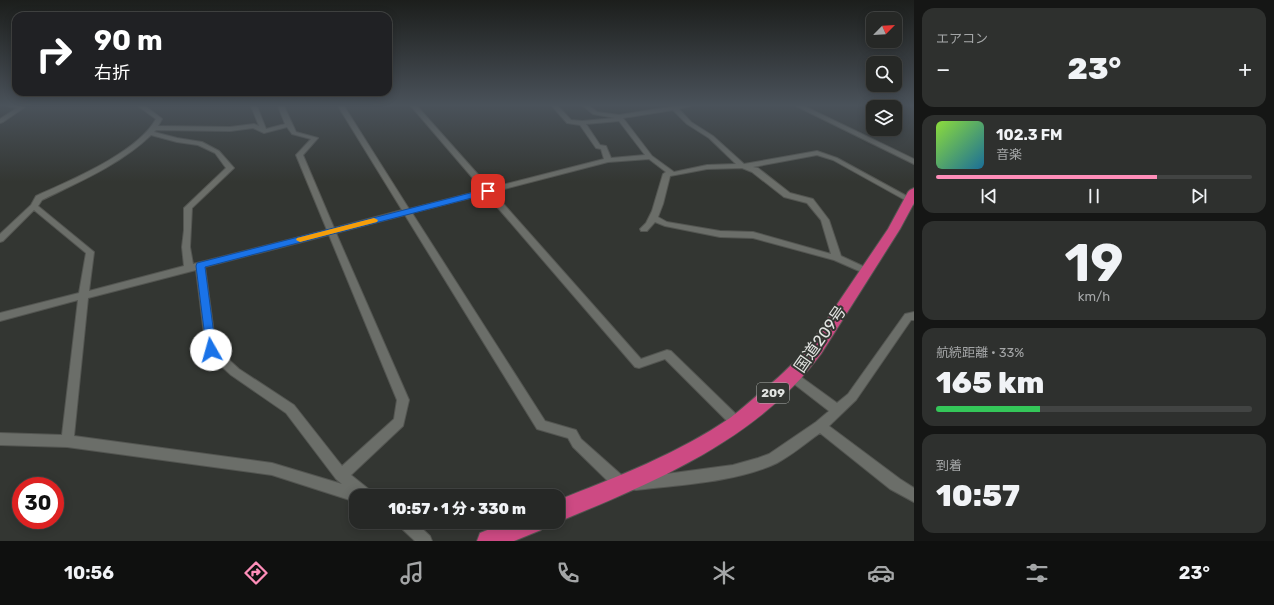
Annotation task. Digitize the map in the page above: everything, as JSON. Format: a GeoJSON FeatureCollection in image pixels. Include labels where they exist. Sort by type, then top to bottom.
{"type":"FeatureCollection","features":[{"type":"Feature","properties":{"kind":"highway","name":"国道209号"},"geometry":{"type":"LineString","coordinates":[[565,508],[618,486],[683,455],[737,423],[793,377],[813,354],[894,229],[912,198]]}},
{"type":"Feature","properties":{"kind":"highway"},"geometry":{"type":"LineString","coordinates":[[488,541],[516,529]]}},
{"type":"Feature","properties":{"kind":"street"},"geometry":{"type":"LineString","coordinates":[[0,239],[34,206],[39,198],[110,162],[153,131]]}},
{"type":"Feature","properties":{"kind":"street"},"geometry":{"type":"LineString","coordinates":[[154,131],[177,140],[200,143],[217,152],[230,168],[188,208],[186,247],[189,268]]}},
{"type":"Feature","properties":{"kind":"street"},"geometry":{"type":"LineString","coordinates":[[293,131],[294,133],[315,138],[299,155],[330,232],[403,400],[399,422],[341,475]]}},
{"type":"Feature","properties":{"kind":"street"},"geometry":{"type":"LineString","coordinates":[[356,131],[540,425],[572,434],[577,443],[618,486],[733,471],[773,458],[820,426],[852,397],[908,317],[914,316]]}},
{"type":"Feature","properties":{"kind":"street"},"geometry":{"type":"LineString","coordinates":[[436,131],[639,364],[667,354],[737,423]]}},
{"type":"Feature","properties":{"kind":"street"},"geometry":{"type":"LineString","coordinates":[[587,131],[598,147],[604,147],[608,160]]}},
{"type":"Feature","properties":{"kind":"street"},"geometry":{"type":"LineString","coordinates":[[630,131],[650,156],[673,174]]}},
{"type":"Feature","properties":{"kind":"street"},"geometry":{"type":"LineString","coordinates":[[702,131],[711,137],[742,166],[755,170],[787,195],[810,201],[825,220],[837,258]]}},
{"type":"Feature","properties":{"kind":"street"},"geometry":{"type":"LineString","coordinates":[[851,131],[914,162]]}},
{"type":"Feature","properties":{"kind":"street"},"geometry":{"type":"LineString","coordinates":[[644,229],[651,224],[657,212],[667,174],[708,167],[742,166],[817,153],[835,159],[912,198]]}},
{"type":"Feature","properties":{"kind":"street"},"geometry":{"type":"LineString","coordinates":[[0,317],[608,160],[650,156]]}},
{"type":"Feature","properties":{"kind":"street"},"geometry":{"type":"LineString","coordinates":[[34,206],[90,252],[83,296],[67,441]]}},
{"type":"Feature","properties":{"kind":"street"},"geometry":{"type":"LineString","coordinates":[[654,218],[665,224],[720,234],[753,235],[837,258],[866,271]]}},
{"type":"Feature","properties":{"kind":"street"},"geometry":{"type":"LineString","coordinates":[[200,266],[211,350],[235,372],[290,409],[341,475],[358,489]]}},
{"type":"Feature","properties":{"kind":"street"},"geometry":{"type":"LineString","coordinates":[[793,377],[838,410]]}},
{"type":"Feature","properties":{"kind":"street"},"geometry":{"type":"LineString","coordinates":[[820,426],[895,484],[914,495]]}},
{"type":"Feature","properties":{"kind":"street"},"geometry":{"type":"LineString","coordinates":[[0,439],[67,441],[272,469],[349,493]]}},
{"type":"Feature","properties":{"kind":"street"},"geometry":{"type":"LineString","coordinates":[[412,529],[425,541]]}},
{"type":"Feature","properties":{"kind":"slow traffic"},"geometry":{"type":"LineString","coordinates":[[300,240],[374,220]]}},
{"type":"Feature","properties":{"kind":"route"},"geometry":{"type":"LineString","coordinates":[[211,350],[200,266],[488,191]]}}]}
